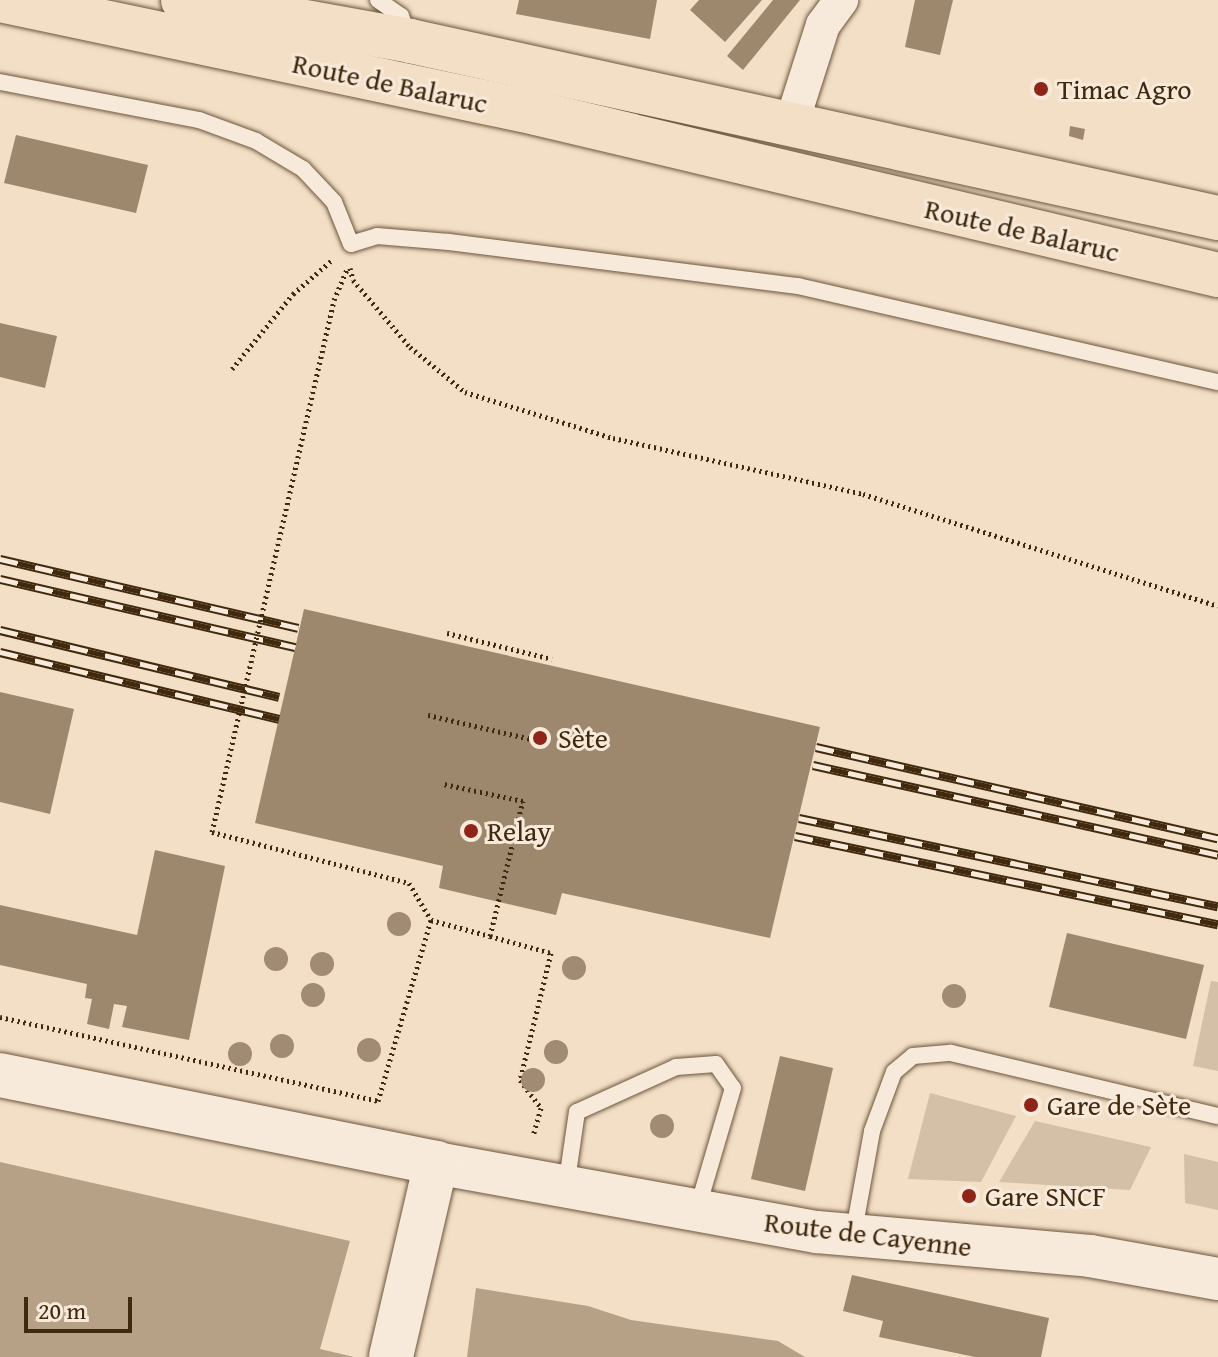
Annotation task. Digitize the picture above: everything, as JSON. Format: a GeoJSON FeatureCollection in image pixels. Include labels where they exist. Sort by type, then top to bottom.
{"type":"FeatureCollection","features":[{"type":"Feature","properties":{"kind":"main road","name":"Route de Balaruc"},"geometry":{"type":"LineString","coordinates":[[0,0],[85,9],[1218,275]]}},
{"type":"Feature","properties":{"kind":"main road","name":"Route de Balaruc"},"geometry":{"type":"LineString","coordinates":[[183,0],[405,19],[791,125],[1218,218]]}},
{"type":"Feature","properties":{"kind":"main road"},"geometry":{"type":"LineString","coordinates":[[779,174],[791,125]]}},
{"type":"Feature","properties":{"kind":"main road"},"geometry":{"type":"LineString","coordinates":[[0,1053],[133,1082],[166,1110]]}},
{"type":"Feature","properties":{"kind":"main road"},"geometry":{"type":"LineString","coordinates":[[0,1075],[436,1163],[395,1341]]}},
{"type":"Feature","properties":{"kind":"street"},"geometry":{"type":"LineString","coordinates":[[791,125],[823,25],[841,0]]}},
{"type":"Feature","properties":{"kind":"street","name":"Route de Cayenne"},"geometry":{"type":"LineString","coordinates":[[436,1163],[852,1237],[1090,1256],[1218,1279]]}},
{"type":"Feature","properties":{"kind":"lane"},"geometry":{"type":"LineString","coordinates":[[378,0],[405,19]]}},
{"type":"Feature","properties":{"kind":"lane"},"geometry":{"type":"LineString","coordinates":[[0,82],[199,120],[256,141],[303,169],[334,202],[351,244],[377,236],[434,241],[798,286],[1218,382]]}},
{"type":"Feature","properties":{"kind":"lane"},"geometry":{"type":"LineString","coordinates":[[852,1237],[872,1131],[894,1072],[913,1056],[951,1053],[1218,1116]]}},
{"type":"Feature","properties":{"kind":"lane"},"geometry":{"type":"LineString","coordinates":[[566,1188],[577,1112],[676,1067],[716,1064],[733,1088],[696,1211]]}},
{"type":"Feature","properties":{"kind":"path"},"geometry":{"type":"LineString","coordinates":[[351,244],[349,265],[334,300],[212,832],[409,883],[431,920],[551,953],[520,1080],[541,1108],[533,1136]]}},
{"type":"Feature","properties":{"kind":"path"},"geometry":{"type":"LineString","coordinates":[[232,369],[293,294],[351,244]]}},
{"type":"Feature","properties":{"kind":"path"},"geometry":{"type":"LineString","coordinates":[[349,265],[353,280],[410,347],[465,392],[613,438],[863,494],[1218,606]]}},
{"type":"Feature","properties":{"kind":"path"},"geometry":{"type":"LineString","coordinates":[[447,633],[552,659]]}},
{"type":"Feature","properties":{"kind":"path"},"geometry":{"type":"LineString","coordinates":[[428,715],[531,739]]}},
{"type":"Feature","properties":{"kind":"path"},"geometry":{"type":"LineString","coordinates":[[444,784],[523,801],[490,936]]}},
{"type":"Feature","properties":{"kind":"path"},"geometry":{"type":"LineString","coordinates":[[0,1017],[378,1101],[431,920]]}},
{"type":"Feature","properties":{"kind":"shaded area"},"geometry":{"type":"Polygon","coordinates":[[[1211,981],[1218,982],[1218,1071],[1193,1066],[1211,981]]]}},
{"type":"Feature","properties":{"kind":"shaded area"},"geometry":{"type":"Polygon","coordinates":[[[930,1093],[1016,1116],[981,1182],[908,1179],[930,1093]]]}},
{"type":"Feature","properties":{"kind":"shaded area"},"geometry":{"type":"Polygon","coordinates":[[[1035,1121],[1151,1147],[1130,1190],[999,1182],[1035,1121]]]}},
{"type":"Feature","properties":{"kind":"shaded area"},"geometry":{"type":"Polygon","coordinates":[[[1184,1154],[1218,1162],[1218,1210],[1185,1203],[1184,1154]]]}},
{"type":"Feature","properties":{"kind":"shaded area"},"geometry":{"type":"Polygon","coordinates":[[[0,1162],[350,1241],[320,1349],[354,1357],[0,1357],[0,1162]]]}},
{"type":"Feature","properties":{"kind":"shaded area"},"geometry":{"type":"Polygon","coordinates":[[[476,1288],[588,1306],[631,1320],[778,1341],[805,1357],[467,1357],[476,1288]]]}},
{"type":"Feature","properties":{"kind":"building"},"geometry":{"type":"Polygon","coordinates":[[[519,0],[657,0],[650,39],[516,14],[519,0]]]}},
{"type":"Feature","properties":{"kind":"building"},"geometry":{"type":"Polygon","coordinates":[[[699,0],[762,0],[725,42],[690,10],[699,0]]]}},
{"type":"Feature","properties":{"kind":"building"},"geometry":{"type":"Polygon","coordinates":[[[773,0],[800,0],[743,70],[727,56],[773,0]]]}},
{"type":"Feature","properties":{"kind":"building"},"geometry":{"type":"Polygon","coordinates":[[[915,0],[953,0],[940,55],[905,47],[915,0]]]}},
{"type":"Feature","properties":{"kind":"building"},"geometry":{"type":"Polygon","coordinates":[[[1070,126],[1085,129],[1083,140],[1069,136],[1070,126]]]}},
{"type":"Feature","properties":{"kind":"building"},"geometry":{"type":"Polygon","coordinates":[[[16,135],[148,165],[136,213],[4,183],[16,135]]]}},
{"type":"Feature","properties":{"kind":"building"},"geometry":{"type":"Polygon","coordinates":[[[0,323],[57,336],[45,388],[0,377],[0,323]]]}},
{"type":"Feature","properties":{"kind":"building"},"geometry":{"type":"Polygon","coordinates":[[[304,609],[820,727],[770,938],[562,893],[556,915],[439,888],[443,866],[255,823],[304,609]]]}},
{"type":"Feature","properties":{"kind":"building"},"geometry":{"type":"Polygon","coordinates":[[[0,692],[74,709],[50,814],[0,802],[0,692]]]}},
{"type":"Feature","properties":{"kind":"building"},"geometry":{"type":"Polygon","coordinates":[[[155,850],[225,866],[189,1040],[122,1027],[127,1006],[114,1004],[109,1029],[87,1024],[92,999],[85,998],[87,984],[0,965],[0,905],[137,935],[155,850]]]}},
{"type":"Feature","properties":{"kind":"building"},"geometry":{"type":"Polygon","coordinates":[[[1067,933],[1204,965],[1186,1039],[1049,1007],[1067,933]]]}},
{"type":"Feature","properties":{"kind":"building"},"geometry":{"type":"Polygon","coordinates":[[[780,1056],[833,1068],[805,1191],[751,1179],[780,1056]]]}},
{"type":"Feature","properties":{"kind":"building"},"geometry":{"type":"Polygon","coordinates":[[[852,1275],[1049,1318],[1041,1357],[975,1357],[879,1337],[883,1321],[843,1311],[852,1275]]]}},
{"type":"Feature","properties":{"kind":"railway"},"geometry":{"type":"LineString","coordinates":[[0,559],[298,628]]}},
{"type":"Feature","properties":{"kind":"railway"},"geometry":{"type":"LineString","coordinates":[[0,579],[295,647]]}},
{"type":"Feature","properties":{"kind":"railway"},"geometry":{"type":"LineString","coordinates":[[0,630],[279,697]]}},
{"type":"Feature","properties":{"kind":"railway"},"geometry":{"type":"LineString","coordinates":[[0,652],[279,719]]}},
{"type":"Feature","properties":{"kind":"railway"},"geometry":{"type":"LineString","coordinates":[[816,747],[1218,838]]}},
{"type":"Feature","properties":{"kind":"railway"},"geometry":{"type":"LineString","coordinates":[[813,765],[1218,855]]}},
{"type":"Feature","properties":{"kind":"railway"},"geometry":{"type":"LineString","coordinates":[[799,818],[1218,906]]}},
{"type":"Feature","properties":{"kind":"railway"},"geometry":{"type":"LineString","coordinates":[[795,836],[1218,924]]}},
{"type":"Feature","properties":{"kind":"place","name":"Timac Agro"},"geometry":{"type":"Point","coordinates":[1041,89]}},
{"type":"Feature","properties":{"kind":"place","name":"Sète"},"geometry":{"type":"Point","coordinates":[540,738]}},
{"type":"Feature","properties":{"kind":"place","name":"Relay"},"geometry":{"type":"Point","coordinates":[471,831]}},
{"type":"Feature","properties":{"kind":"place","name":"Gare de Sète"},"geometry":{"type":"Point","coordinates":[1031,1105]}},
{"type":"Feature","properties":{"kind":"place","name":"Gare SNCF"},"geometry":{"type":"Point","coordinates":[969,1196]}}]}
